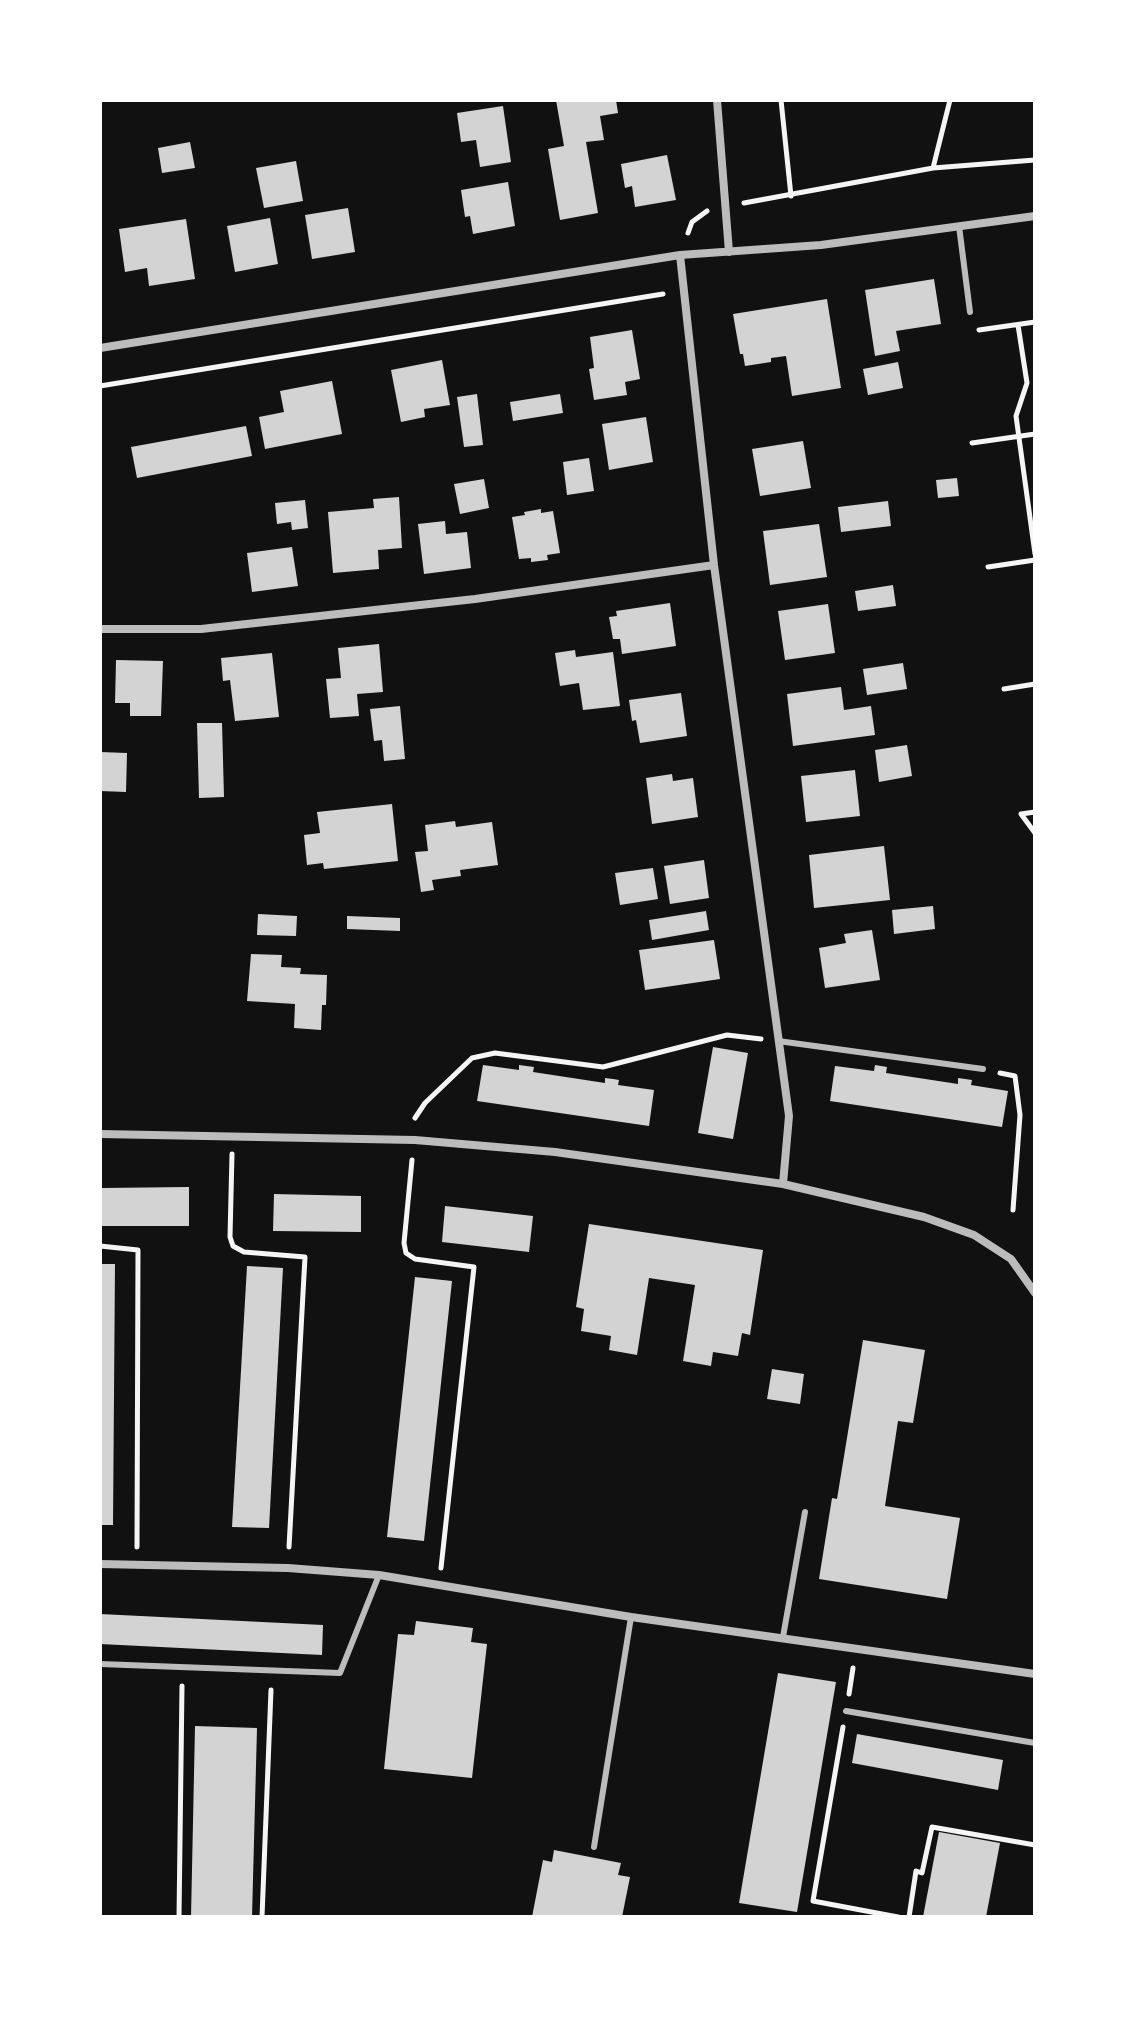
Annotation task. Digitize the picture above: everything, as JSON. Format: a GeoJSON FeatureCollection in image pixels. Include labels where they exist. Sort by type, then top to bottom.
{"type":"FeatureCollection","features":[{"type":"Feature","properties":{"kind":"street"},"geometry":{"type":"LineString","coordinates":[[717,100],[729,252]]}},
{"type":"Feature","properties":{"kind":"street"},"geometry":{"type":"LineString","coordinates":[[100,348],[680,255],[821,245],[1035,216]]}},
{"type":"Feature","properties":{"kind":"street"},"geometry":{"type":"LineString","coordinates":[[680,255],[714,565],[789,1116],[783,1184]]}},
{"type":"Feature","properties":{"kind":"street"},"geometry":{"type":"LineString","coordinates":[[100,629],[201,629],[475,599],[714,565]]}},
{"type":"Feature","properties":{"kind":"street"},"geometry":{"type":"LineString","coordinates":[[100,1134],[415,1140],[555,1152],[783,1184],[924,1217],[974,1235],[1011,1259],[1035,1292]]}},
{"type":"Feature","properties":{"kind":"street"},"geometry":{"type":"LineString","coordinates":[[100,1564],[288,1568],[379,1575],[631,1617],[1035,1674]]}},
{"type":"Feature","properties":{"kind":"lane"},"geometry":{"type":"LineString","coordinates":[[959,226],[970,312]]}},
{"type":"Feature","properties":{"kind":"lane"},"geometry":{"type":"LineString","coordinates":[[778,1041],[983,1069]]}},
{"type":"Feature","properties":{"kind":"lane"},"geometry":{"type":"LineString","coordinates":[[783,1637],[805,1512]]}},
{"type":"Feature","properties":{"kind":"lane"},"geometry":{"type":"LineString","coordinates":[[100,1664],[340,1673],[379,1575]]}},
{"type":"Feature","properties":{"kind":"lane"},"geometry":{"type":"LineString","coordinates":[[594,1847],[631,1617]]}},
{"type":"Feature","properties":{"kind":"lane"},"geometry":{"type":"LineString","coordinates":[[846,1711],[1035,1743]]}},
{"type":"Feature","properties":{"kind":"path"},"geometry":{"type":"LineString","coordinates":[[781,100],[791,196]]}},
{"type":"Feature","properties":{"kind":"path"},"geometry":{"type":"LineString","coordinates":[[933,168],[950,100]]}},
{"type":"Feature","properties":{"kind":"path"},"geometry":{"type":"LineString","coordinates":[[741,203],[933,168],[1035,160]]}},
{"type":"Feature","properties":{"kind":"path"},"geometry":{"type":"LineString","coordinates":[[680,255],[692,222],[711,209]]}},
{"type":"Feature","properties":{"kind":"path"},"geometry":{"type":"LineString","coordinates":[[100,386],[684,290]]}},
{"type":"Feature","properties":{"kind":"path"},"geometry":{"type":"LineString","coordinates":[[976,330],[1035,322]]}},
{"type":"Feature","properties":{"kind":"path"},"geometry":{"type":"LineString","coordinates":[[988,567],[1035,557],[1016,416],[1027,383],[1018,325]]}},
{"type":"Feature","properties":{"kind":"path"},"geometry":{"type":"LineString","coordinates":[[972,443],[1035,434]]}},
{"type":"Feature","properties":{"kind":"path"},"geometry":{"type":"LineString","coordinates":[[1004,689],[1035,684]]}},
{"type":"Feature","properties":{"kind":"path"},"geometry":{"type":"LineString","coordinates":[[1035,812],[1021,814],[1035,833]]}},
{"type":"Feature","properties":{"kind":"path"},"geometry":{"type":"LineString","coordinates":[[439,1585],[474,1267],[415,1259],[406,1253],[404,1243],[415,1118],[425,1103],[472,1058],[495,1053],[603,1067],[727,1035],[778,1041]]}},
{"type":"Feature","properties":{"kind":"path"},"geometry":{"type":"LineString","coordinates":[[983,1069],[1015,1076],[1020,1115],[1013,1210]]}},
{"type":"Feature","properties":{"kind":"path"},"geometry":{"type":"LineString","coordinates":[[233,1135],[230,1237],[233,1246],[244,1252],[305,1257],[288,1568]]}},
{"type":"Feature","properties":{"kind":"path"},"geometry":{"type":"LineString","coordinates":[[100,1246],[138,1250],[137,1564]]}},
{"type":"Feature","properties":{"kind":"path"},"geometry":{"type":"LineString","coordinates":[[857,1647],[813,1901],[898,1917]]}},
{"type":"Feature","properties":{"kind":"path"},"geometry":{"type":"LineString","coordinates":[[179,1917],[182,1667]]}},
{"type":"Feature","properties":{"kind":"path"},"geometry":{"type":"LineString","coordinates":[[262,1917],[272,1670]]}},
{"type":"Feature","properties":{"kind":"path"},"geometry":{"type":"LineString","coordinates":[[909,1917],[916,1871],[922,1873],[932,1827],[1035,1845]]}},
{"type":"Feature","properties":{"kind":"building"},"geometry":{"type":"Polygon","coordinates":[[[556,100],[616,100],[618,113],[600,116],[604,140],[586,142],[598,213],[560,220],[548,149],[564,146],[556,100]]]}},
{"type":"Feature","properties":{"kind":"building"},"geometry":{"type":"Polygon","coordinates":[[[503,106],[511,162],[480,167],[476,140],[461,142],[457,113],[503,106]]]}},
{"type":"Feature","properties":{"kind":"building"},"geometry":{"type":"Polygon","coordinates":[[[190,142],[195,168],[162,173],[158,148],[190,142]]]}},
{"type":"Feature","properties":{"kind":"building"},"geometry":{"type":"Polygon","coordinates":[[[667,155],[676,200],[635,207],[632,186],[625,188],[621,164],[667,155]]]}},
{"type":"Feature","properties":{"kind":"building"},"geometry":{"type":"Polygon","coordinates":[[[296,161],[303,201],[264,208],[256,168],[296,161]]]}},
{"type":"Feature","properties":{"kind":"building"},"geometry":{"type":"Polygon","coordinates":[[[508,182],[515,226],[473,234],[470,216],[465,217],[461,190],[508,182]]]}},
{"type":"Feature","properties":{"kind":"building"},"geometry":{"type":"Polygon","coordinates":[[[348,208],[355,252],[312,259],[305,215],[348,208]]]}},
{"type":"Feature","properties":{"kind":"building"},"geometry":{"type":"Polygon","coordinates":[[[270,218],[278,264],[235,272],[227,226],[270,218]]]}},
{"type":"Feature","properties":{"kind":"building"},"geometry":{"type":"Polygon","coordinates":[[[186,219],[195,279],[149,286],[147,268],[125,272],[119,229],[186,219]]]}},
{"type":"Feature","properties":{"kind":"building"},"geometry":{"type":"Polygon","coordinates":[[[934,279],[941,324],[896,331],[900,351],[875,356],[865,290],[934,279]]]}},
{"type":"Feature","properties":{"kind":"building"},"geometry":{"type":"Polygon","coordinates":[[[827,299],[841,388],[792,396],[786,356],[745,366],[733,314],[827,299]]]}},
{"type":"Feature","properties":{"kind":"building"},"geometry":{"type":"Polygon","coordinates":[[[632,330],[640,379],[625,382],[627,395],[594,400],[589,369],[594,368],[590,337],[632,330]]]}},
{"type":"Feature","properties":{"kind":"building"},"geometry":{"type":"Polygon","coordinates":[[[442,360],[450,405],[424,409],[425,417],[401,422],[391,370],[442,360]]]}},
{"type":"Feature","properties":{"kind":"building"},"geometry":{"type":"Polygon","coordinates":[[[898,362],[903,388],[868,395],[863,369],[898,362]]]}},
{"type":"Feature","properties":{"kind":"building"},"geometry":{"type":"Polygon","coordinates":[[[332,381],[342,434],[265,449],[259,417],[284,412],[280,391],[332,381]]]}},
{"type":"Feature","properties":{"kind":"building"},"geometry":{"type":"Polygon","coordinates":[[[477,394],[483,445],[464,447],[457,397],[477,394]]]}},
{"type":"Feature","properties":{"kind":"building"},"geometry":{"type":"Polygon","coordinates":[[[560,394],[563,413],[513,421],[510,402],[560,394]]]}},
{"type":"Feature","properties":{"kind":"building"},"geometry":{"type":"Polygon","coordinates":[[[646,417],[653,462],[609,470],[602,424],[646,417]]]}},
{"type":"Feature","properties":{"kind":"building"},"geometry":{"type":"Polygon","coordinates":[[[246,426],[252,456],[137,478],[131,447],[246,426]]]}},
{"type":"Feature","properties":{"kind":"building"},"geometry":{"type":"Polygon","coordinates":[[[803,441],[811,488],[760,496],[752,449],[803,441]]]}},
{"type":"Feature","properties":{"kind":"building"},"geometry":{"type":"Polygon","coordinates":[[[589,458],[594,491],[567,495],[563,462],[589,458]]]}},
{"type":"Feature","properties":{"kind":"building"},"geometry":{"type":"Polygon","coordinates":[[[957,478],[959,496],[938,498],[936,480],[957,478]]]}},
{"type":"Feature","properties":{"kind":"building"},"geometry":{"type":"Polygon","coordinates":[[[484,479],[489,508],[460,514],[454,484],[484,479]]]}},
{"type":"Feature","properties":{"kind":"building"},"geometry":{"type":"Polygon","coordinates":[[[399,497],[402,548],[378,550],[379,569],[333,573],[328,512],[374,508],[373,499],[399,497]]]}},
{"type":"Feature","properties":{"kind":"building"},"geometry":{"type":"Polygon","coordinates":[[[305,500],[308,528],[292,530],[291,522],[277,524],[275,503],[305,500]]]}},
{"type":"Feature","properties":{"kind":"building"},"geometry":{"type":"Polygon","coordinates":[[[888,501],[891,526],[841,532],[838,507],[888,501]]]}},
{"type":"Feature","properties":{"kind":"building"},"geometry":{"type":"Polygon","coordinates":[[[541,509],[541,513],[553,511],[560,553],[547,555],[548,560],[531,562],[531,558],[519,559],[512,517],[541,509]]]}},
{"type":"Feature","properties":{"kind":"building"},"geometry":{"type":"Polygon","coordinates":[[[445,521],[446,534],[467,532],[471,568],[424,574],[418,524],[445,521]]]}},
{"type":"Feature","properties":{"kind":"building"},"geometry":{"type":"Polygon","coordinates":[[[819,524],[827,577],[770,585],[763,531],[819,524]]]}},
{"type":"Feature","properties":{"kind":"building"},"geometry":{"type":"Polygon","coordinates":[[[292,547],[298,586],[252,592],[247,553],[292,547]]]}},
{"type":"Feature","properties":{"kind":"building"},"geometry":{"type":"Polygon","coordinates":[[[893,585],[896,606],[858,611],[855,591],[893,585]]]}},
{"type":"Feature","properties":{"kind":"building"},"geometry":{"type":"Polygon","coordinates":[[[670,603],[676,646],[622,654],[620,639],[613,639],[609,617],[617,616],[616,611],[670,603]]]}},
{"type":"Feature","properties":{"kind":"building"},"geometry":{"type":"Polygon","coordinates":[[[828,604],[835,653],[785,660],[778,611],[828,604]]]}},
{"type":"Feature","properties":{"kind":"building"},"geometry":{"type":"Polygon","coordinates":[[[379,644],[383,692],[357,694],[359,716],[330,718],[326,679],[341,678],[338,648],[379,644]]]}},
{"type":"Feature","properties":{"kind":"building"},"geometry":{"type":"Polygon","coordinates":[[[575,650],[576,657],[613,652],[620,706],[583,710],[579,683],[560,686],[555,653],[575,650]]]}},
{"type":"Feature","properties":{"kind":"building"},"geometry":{"type":"Polygon","coordinates":[[[272,653],[279,717],[235,721],[230,680],[223,681],[221,658],[272,653]]]}},
{"type":"Feature","properties":{"kind":"building"},"geometry":{"type":"Polygon","coordinates":[[[116,660],[163,661],[161,716],[130,716],[130,703],[115,703],[116,660]]]}},
{"type":"Feature","properties":{"kind":"building"},"geometry":{"type":"Polygon","coordinates":[[[903,663],[907,689],[867,695],[863,669],[903,663]]]}},
{"type":"Feature","properties":{"kind":"building"},"geometry":{"type":"Polygon","coordinates":[[[841,687],[844,710],[871,706],[875,735],[793,746],[787,694],[841,687]]]}},
{"type":"Feature","properties":{"kind":"building"},"geometry":{"type":"Polygon","coordinates":[[[681,693],[687,736],[640,743],[629,700],[681,693]]]}},
{"type":"Feature","properties":{"kind":"building"},"geometry":{"type":"Polygon","coordinates":[[[400,706],[405,759],[384,761],[382,740],[374,741],[370,709],[400,706]]]}},
{"type":"Feature","properties":{"kind":"building"},"geometry":{"type":"Polygon","coordinates":[[[197,723],[222,723],[224,797],[199,798],[197,723]]]}},
{"type":"Feature","properties":{"kind":"building"},"geometry":{"type":"Polygon","coordinates":[[[907,745],[912,776],[879,782],[875,750],[907,745]]]}},
{"type":"Feature","properties":{"kind":"building"},"geometry":{"type":"Polygon","coordinates":[[[100,752],[127,753],[126,792],[100,791],[100,752]]]}},
{"type":"Feature","properties":{"kind":"building"},"geometry":{"type":"Polygon","coordinates":[[[855,770],[860,816],[806,822],[801,776],[855,770]]]}},
{"type":"Feature","properties":{"kind":"building"},"geometry":{"type":"Polygon","coordinates":[[[672,774],[673,781],[693,778],[698,817],[652,824],[646,778],[672,774]]]}},
{"type":"Feature","properties":{"kind":"building"},"geometry":{"type":"Polygon","coordinates":[[[392,804],[398,861],[324,869],[323,863],[307,865],[304,835],[320,833],[317,812],[392,804]]]}},
{"type":"Feature","properties":{"kind":"building"},"geometry":{"type":"Polygon","coordinates":[[[455,821],[456,827],[492,822],[498,865],[460,870],[461,876],[432,880],[434,890],[421,892],[415,852],[428,851],[425,825],[455,821]]]}},
{"type":"Feature","properties":{"kind":"building"},"geometry":{"type":"Polygon","coordinates":[[[884,846],[890,900],[814,908],[809,855],[884,846]]]}},
{"type":"Feature","properties":{"kind":"building"},"geometry":{"type":"Polygon","coordinates":[[[704,860],[709,898],[670,904],[664,866],[704,860]]]}},
{"type":"Feature","properties":{"kind":"building"},"geometry":{"type":"Polygon","coordinates":[[[653,868],[658,899],[620,905],[615,873],[653,868]]]}},
{"type":"Feature","properties":{"kind":"building"},"geometry":{"type":"Polygon","coordinates":[[[933,906],[935,929],[894,934],[892,910],[933,906]]]}},
{"type":"Feature","properties":{"kind":"building"},"geometry":{"type":"Polygon","coordinates":[[[706,911],[709,930],[652,940],[649,920],[706,911]]]}},
{"type":"Feature","properties":{"kind":"building"},"geometry":{"type":"Polygon","coordinates":[[[258,914],[297,916],[296,936],[257,935],[258,914]]]}},
{"type":"Feature","properties":{"kind":"building"},"geometry":{"type":"Polygon","coordinates":[[[347,916],[400,918],[400,931],[347,929],[347,916]]]}},
{"type":"Feature","properties":{"kind":"building"},"geometry":{"type":"Polygon","coordinates":[[[872,930],[880,980],[825,988],[819,948],[846,943],[844,934],[872,930]]]}},
{"type":"Feature","properties":{"kind":"building"},"geometry":{"type":"Polygon","coordinates":[[[714,940],[720,979],[645,990],[639,950],[714,940]]]}},
{"type":"Feature","properties":{"kind":"building"},"geometry":{"type":"Polygon","coordinates":[[[251,954],[282,955],[281,967],[301,968],[300,974],[327,975],[321,1030],[294,1028],[295,1004],[247,1001],[251,954]]]}},
{"type":"Feature","properties":{"kind":"building"},"geometry":{"type":"Polygon","coordinates":[[[713,1047],[748,1053],[733,1139],[698,1133],[713,1047]]]}},
{"type":"Feature","properties":{"kind":"building"},"geometry":{"type":"Polygon","coordinates":[[[483,1065],[519,1070],[519,1065],[534,1067],[533,1072],[605,1083],[605,1078],[613,1079],[619,1080],[618,1085],[654,1090],[649,1126],[477,1101],[483,1065]]]}},
{"type":"Feature","properties":{"kind":"building"},"geometry":{"type":"Polygon","coordinates":[[[875,1065],[887,1067],[886,1073],[958,1084],[958,1078],[972,1080],[971,1085],[1008,1091],[1002,1127],[830,1101],[835,1066],[874,1071],[875,1065]]]}},
{"type":"Feature","properties":{"kind":"building"},"geometry":{"type":"Polygon","coordinates":[[[189,1187],[189,1226],[102,1226],[102,1188],[189,1187]]]}},
{"type":"Feature","properties":{"kind":"building"},"geometry":{"type":"Polygon","coordinates":[[[274,1194],[361,1196],[361,1232],[273,1231],[274,1194]]]}},
{"type":"Feature","properties":{"kind":"building"},"geometry":{"type":"Polygon","coordinates":[[[445,1206],[533,1216],[529,1252],[442,1242],[445,1206]]]}},
{"type":"Feature","properties":{"kind":"building"},"geometry":{"type":"Polygon","coordinates":[[[589,1224],[763,1250],[750,1335],[742,1333],[738,1356],[713,1352],[711,1366],[683,1361],[695,1285],[649,1278],[637,1355],[609,1350],[611,1336],[581,1331],[584,1309],[576,1307],[589,1224]]]}},
{"type":"Feature","properties":{"kind":"building"},"geometry":{"type":"Polygon","coordinates":[[[100,1264],[115,1264],[113,1525],[100,1525],[100,1264]]]}},
{"type":"Feature","properties":{"kind":"building"},"geometry":{"type":"Polygon","coordinates":[[[247,1266],[283,1268],[269,1528],[232,1527],[247,1266]]]}},
{"type":"Feature","properties":{"kind":"building"},"geometry":{"type":"Polygon","coordinates":[[[415,1277],[452,1281],[424,1541],[387,1537],[415,1277]]]}},
{"type":"Feature","properties":{"kind":"building"},"geometry":{"type":"Polygon","coordinates":[[[863,1340],[925,1350],[913,1423],[898,1421],[885,1506],[960,1518],[947,1599],[819,1579],[832,1498],[837,1499],[863,1340]]]}},
{"type":"Feature","properties":{"kind":"building"},"geometry":{"type":"Polygon","coordinates":[[[772,1369],[804,1374],[800,1404],[767,1399],[772,1369]]]}},
{"type":"Feature","properties":{"kind":"building"},"geometry":{"type":"Polygon","coordinates":[[[100,1614],[323,1625],[322,1655],[100,1644],[100,1614]]]}},
{"type":"Feature","properties":{"kind":"building"},"geometry":{"type":"Polygon","coordinates":[[[416,1621],[473,1628],[471,1642],[487,1644],[472,1778],[384,1769],[398,1634],[414,1635],[416,1621]]]}},
{"type":"Feature","properties":{"kind":"building"},"geometry":{"type":"Polygon","coordinates":[[[778,1673],[836,1682],[797,1912],[739,1903],[778,1673]]]}},
{"type":"Feature","properties":{"kind":"building"},"geometry":{"type":"Polygon","coordinates":[[[195,1726],[257,1728],[252,1917],[191,1917],[195,1726]]]}},
{"type":"Feature","properties":{"kind":"building"},"geometry":{"type":"Polygon","coordinates":[[[857,1734],[1003,1760],[998,1790],[852,1763],[857,1734]]]}},
{"type":"Feature","properties":{"kind":"building"},"geometry":{"type":"Polygon","coordinates":[[[939,1832],[1000,1843],[986,1917],[923,1917],[939,1832]]]}},
{"type":"Feature","properties":{"kind":"building"},"geometry":{"type":"Polygon","coordinates":[[[554,1850],[621,1863],[618,1875],[630,1877],[622,1917],[532,1917],[543,1860],[552,1862],[554,1850]]]}}]}
